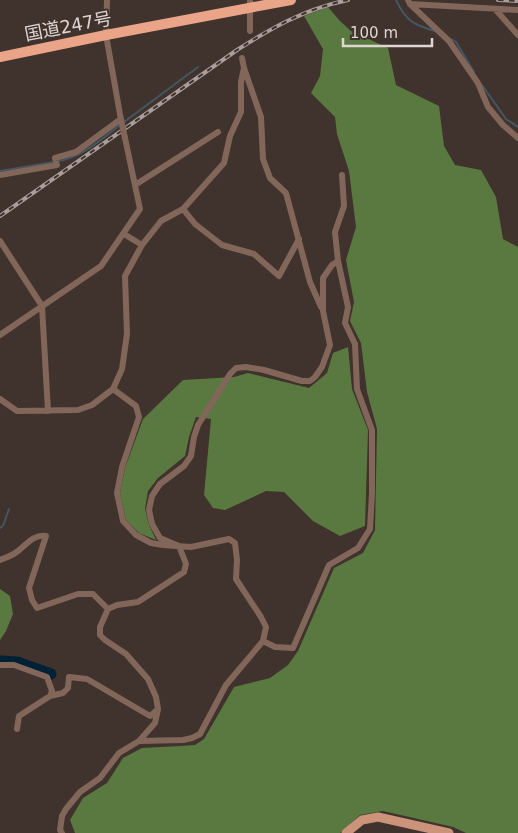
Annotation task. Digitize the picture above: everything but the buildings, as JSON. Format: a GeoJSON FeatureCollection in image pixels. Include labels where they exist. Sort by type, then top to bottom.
{"type":"FeatureCollection","features":[{"type":"Feature","properties":{"kind":"highway","name":"国道247号"},"geometry":{"type":"LineString","coordinates":[[0,57],[251,4],[291,0]]}},
{"type":"Feature","properties":{"kind":"main road"},"geometry":{"type":"LineString","coordinates":[[346,833],[362,820],[378,817],[449,833]]}},
{"type":"Feature","properties":{"kind":"street"},"geometry":{"type":"LineString","coordinates":[[0,335],[102,266],[140,210],[106,35],[107,0]]}},
{"type":"Feature","properties":{"kind":"street"},"geometry":{"type":"LineString","coordinates":[[409,2],[518,10]]}},
{"type":"Feature","properties":{"kind":"street"},"geometry":{"type":"LineString","coordinates":[[409,2],[449,41],[478,83],[488,107],[503,125],[518,138]]}},
{"type":"Feature","properties":{"kind":"street"},"geometry":{"type":"LineString","coordinates":[[250,31],[251,4]]}},
{"type":"Feature","properties":{"kind":"street"},"geometry":{"type":"LineString","coordinates":[[495,9],[518,34]]}},
{"type":"Feature","properties":{"kind":"street"},"geometry":{"type":"LineString","coordinates":[[242,58],[261,117],[263,159],[270,178],[286,193],[310,282],[323,311]]}},
{"type":"Feature","properties":{"kind":"street"},"geometry":{"type":"LineString","coordinates":[[0,399],[17,411],[78,410],[92,405],[113,389],[122,369],[127,334],[126,276],[142,245],[161,221],[183,209],[224,163],[230,136],[241,112],[241,82],[244,68]]}},
{"type":"Feature","properties":{"kind":"street"},"geometry":{"type":"LineString","coordinates":[[0,175],[56,162],[76,152],[121,120]]}},
{"type":"Feature","properties":{"kind":"street"},"geometry":{"type":"LineString","coordinates":[[135,185],[218,132]]}},
{"type":"Feature","properties":{"kind":"street"},"geometry":{"type":"LineString","coordinates":[[263,641],[276,647],[293,648],[329,564],[358,548],[370,529],[372,430],[357,389],[355,344],[346,323],[348,307],[338,261],[335,232],[344,206],[342,175]]}},
{"type":"Feature","properties":{"kind":"street"},"geometry":{"type":"LineString","coordinates":[[183,209],[195,224],[222,245],[254,254],[279,276],[299,238]]}},
{"type":"Feature","properties":{"kind":"street"},"geometry":{"type":"LineString","coordinates":[[124,234],[142,245]]}},
{"type":"Feature","properties":{"kind":"street"},"geometry":{"type":"LineString","coordinates":[[0,241],[42,306],[48,411]]}},
{"type":"Feature","properties":{"kind":"street"},"geometry":{"type":"LineString","coordinates":[[62,833],[60,830],[62,816],[80,792],[100,778],[119,753],[139,741],[155,723],[158,709],[156,697],[148,679],[126,654],[100,635],[100,627],[108,609],[117,605],[138,602],[184,572],[186,564],[178,546],[160,538],[152,524],[148,510],[152,496],[160,484],[184,466],[191,456],[198,425],[230,374],[236,368],[246,367],[264,370],[302,381],[310,381],[315,377],[322,367],[330,345],[323,311],[323,278],[332,265],[338,261]]}},
{"type":"Feature","properties":{"kind":"street"},"geometry":{"type":"LineString","coordinates":[[113,389],[136,406],[139,417],[122,467],[116,493],[123,521],[136,535],[151,543],[163,546],[191,547],[229,539],[235,543],[237,560],[236,579],[261,616],[266,628],[263,641],[226,685],[200,734],[183,740],[139,741]]}},
{"type":"Feature","properties":{"kind":"street"},"geometry":{"type":"LineString","coordinates":[[0,560],[15,553],[40,535],[46,536],[29,588],[32,600],[37,608],[78,594],[93,594],[108,609]]}},
{"type":"Feature","properties":{"kind":"street"},"geometry":{"type":"LineString","coordinates":[[0,665],[14,666],[47,677],[52,691],[50,696]]}},
{"type":"Feature","properties":{"kind":"street"},"geometry":{"type":"LineString","coordinates":[[17,728],[19,716],[50,696],[63,693],[68,688],[69,677],[87,679],[150,716],[158,709]]}},
{"type":"Feature","properties":{"kind":"green space"},"geometry":{"type":"Polygon","coordinates":[[[328,7],[351,31],[388,48],[396,85],[439,106],[444,146],[455,165],[481,170],[496,197],[503,239],[518,247],[518,833],[466,833],[453,827],[383,811],[360,815],[340,833],[75,833],[70,820],[83,798],[107,783],[123,758],[142,748],[195,745],[204,739],[234,687],[270,678],[288,665],[298,651],[334,568],[363,553],[375,530],[377,429],[367,392],[361,343],[350,321],[354,302],[346,260],[356,227],[349,171],[337,134],[335,117],[311,93],[320,76],[323,49],[304,16],[328,7]]]}},
{"type":"Feature","properties":{"kind":"green space"},"geometry":{"type":"Polygon","coordinates":[[[348,347],[352,389],[368,430],[365,526],[340,536],[313,521],[284,492],[266,491],[225,510],[213,508],[204,495],[211,419],[196,417],[185,456],[158,478],[148,491],[145,509],[149,525],[156,540],[139,533],[126,520],[120,493],[125,468],[143,419],[183,380],[234,377],[248,373],[309,388],[327,373],[333,353],[348,347]]]}},
{"type":"Feature","properties":{"kind":"green space"},"geometry":{"type":"Polygon","coordinates":[[[0,589],[10,596],[13,614],[0,640],[0,589]]]}},
{"type":"Feature","properties":{"kind":"waterway"},"geometry":{"type":"LineString","coordinates":[[396,0],[403,13],[411,21],[421,27],[435,31]]}},
{"type":"Feature","properties":{"kind":"waterway"},"geometry":{"type":"LineString","coordinates":[[451,39],[456,42],[474,72]]}},
{"type":"Feature","properties":{"kind":"waterway"},"geometry":{"type":"LineString","coordinates":[[124,122],[198,67]]}},
{"type":"Feature","properties":{"kind":"waterway"},"geometry":{"type":"LineString","coordinates":[[482,85],[506,119],[518,127]]}},
{"type":"Feature","properties":{"kind":"waterway"},"geometry":{"type":"LineString","coordinates":[[58,161],[84,152],[120,125]]}},
{"type":"Feature","properties":{"kind":"waterway"},"geometry":{"type":"LineString","coordinates":[[0,171],[54,162]]}},
{"type":"Feature","properties":{"kind":"waterway"},"geometry":{"type":"LineString","coordinates":[[0,528],[3,526],[9,509]]}},
{"type":"Feature","properties":{"kind":"waterway"},"geometry":{"type":"LineString","coordinates":[[0,661],[17,662],[51,674]]}},
{"type":"Feature","properties":{"kind":"railway"},"geometry":{"type":"LineString","coordinates":[[0,216],[237,50],[277,26],[303,14],[348,0]]}},
{"type":"Feature","properties":{"kind":"railway"},"geometry":{"type":"LineString","coordinates":[[498,0],[518,1]]}}]}
